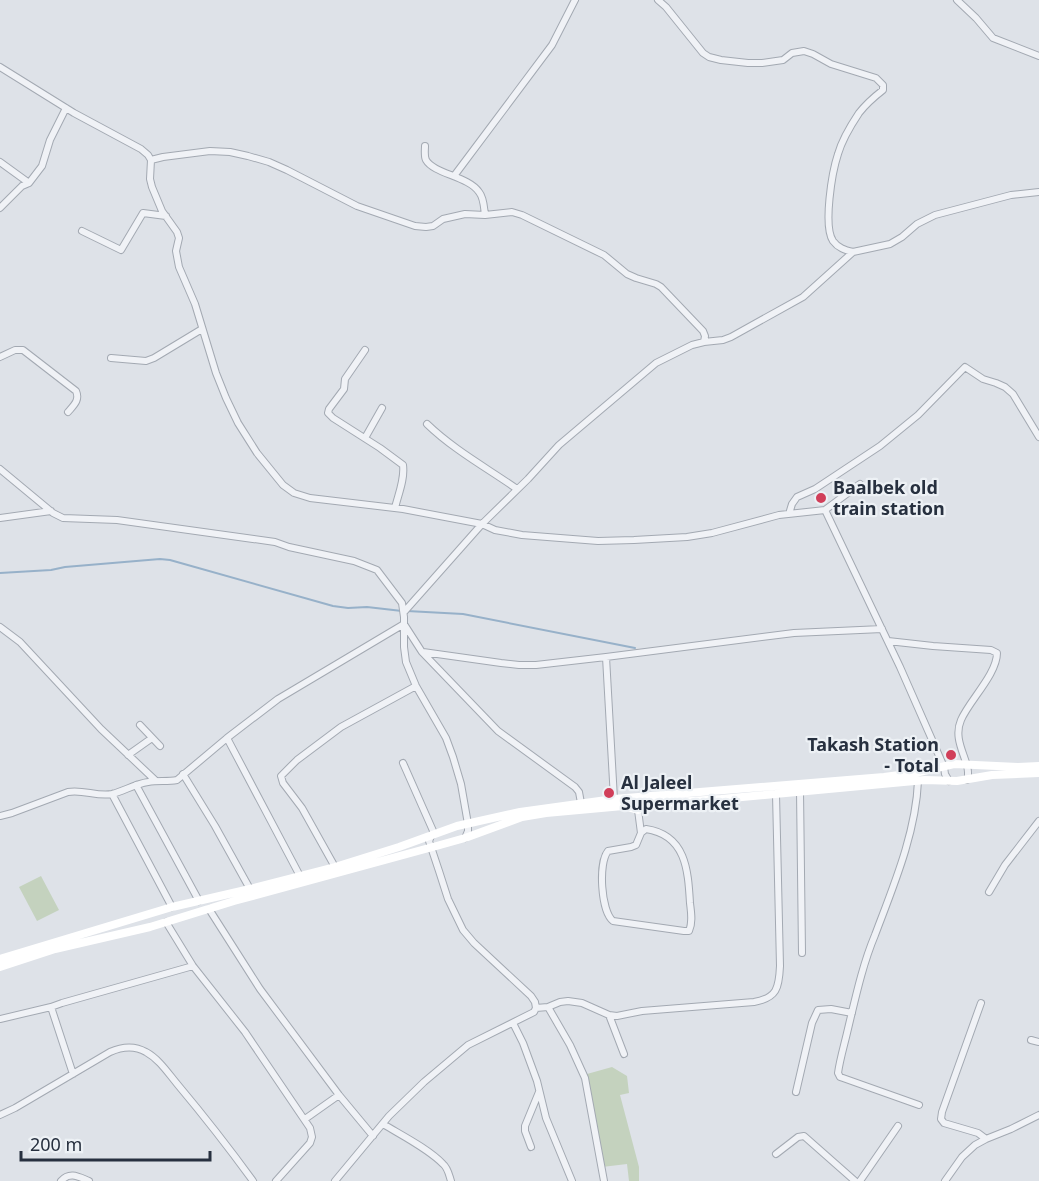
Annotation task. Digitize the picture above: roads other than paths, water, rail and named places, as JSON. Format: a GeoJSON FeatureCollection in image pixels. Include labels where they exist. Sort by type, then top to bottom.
{"type":"FeatureCollection","features":[{"type":"Feature","properties":{"kind":"main road"},"geometry":{"type":"LineString","coordinates":[[0,959],[175,906],[335,867],[399,847],[433,833],[532,810],[614,799],[876,778],[915,773],[954,764],[1039,766]]}},
{"type":"Feature","properties":{"kind":"main road"},"geometry":{"type":"LineString","coordinates":[[0,967],[55,949],[150,927],[465,838],[529,816],[623,806],[638,810],[647,804],[1039,773]]}},
{"type":"Feature","properties":{"kind":"main road"},"geometry":{"type":"LineString","coordinates":[[175,906],[180,918]]}},
{"type":"Feature","properties":{"kind":"main road"},"geometry":{"type":"LineString","coordinates":[[146,915],[150,927]]}},
{"type":"Feature","properties":{"kind":"street"},"geometry":{"type":"LineString","coordinates":[[454,176],[552,45],[575,0]]}},
{"type":"Feature","properties":{"kind":"street"},"geometry":{"type":"LineString","coordinates":[[658,0],[703,53],[709,57],[735,62],[762,63],[783,60],[792,53],[804,51],[831,64],[876,78],[883,85],[883,90],[858,114],[837,156],[829,206],[830,231],[831,237],[842,249],[853,252],[890,244],[916,224],[935,215],[1011,195],[1039,192]]}},
{"type":"Feature","properties":{"kind":"street"},"geometry":{"type":"LineString","coordinates":[[957,0],[993,38],[1039,56]]}},
{"type":"Feature","properties":{"kind":"street"},"geometry":{"type":"LineString","coordinates":[[0,67],[148,155],[151,160],[152,187],[179,237],[177,260],[195,304],[216,373],[238,423],[257,453],[284,485],[294,493],[301,496],[395,508],[482,524],[495,530],[522,535],[598,541],[687,537],[789,514],[825,510],[860,484]]}},
{"type":"Feature","properties":{"kind":"street"},"geometry":{"type":"LineString","coordinates":[[1,205],[22,186],[29,183],[42,166],[50,140],[66,108]]}},
{"type":"Feature","properties":{"kind":"street"},"geometry":{"type":"LineString","coordinates":[[425,146],[426,159],[429,163],[443,172],[461,178],[479,192],[485,215]]}},
{"type":"Feature","properties":{"kind":"street"},"geometry":{"type":"LineString","coordinates":[[151,160],[210,151],[248,156],[287,170],[357,206],[415,226],[433,226],[454,215],[512,212],[522,215],[604,255],[627,274],[661,287],[703,331],[704,342]]}},
{"type":"Feature","properties":{"kind":"street"},"geometry":{"type":"LineString","coordinates":[[0,162],[29,183]]}},
{"type":"Feature","properties":{"kind":"street"},"geometry":{"type":"LineString","coordinates":[[82,231],[121,250],[143,213],[166,216]]}},
{"type":"Feature","properties":{"kind":"street"},"geometry":{"type":"LineString","coordinates":[[404,612],[482,524],[559,445],[656,363],[692,345],[731,337],[803,297],[853,252]]}},
{"type":"Feature","properties":{"kind":"street"},"geometry":{"type":"LineString","coordinates":[[111,358],[146,361],[202,329]]}},
{"type":"Feature","properties":{"kind":"street"},"geometry":{"type":"LineString","coordinates":[[0,357],[15,350],[23,350],[76,391],[76,403],[68,412]]}},
{"type":"Feature","properties":{"kind":"street"},"geometry":{"type":"LineString","coordinates":[[364,351],[345,379],[344,389],[328,413],[403,465],[403,475],[395,508]]}},
{"type":"Feature","properties":{"kind":"street"},"geometry":{"type":"LineString","coordinates":[[789,514],[797,497],[815,489],[880,446],[918,415],[965,367],[983,380],[1005,387],[1013,394],[1039,437]]}},
{"type":"Feature","properties":{"kind":"street"},"geometry":{"type":"LineString","coordinates":[[365,438],[382,408]]}},
{"type":"Feature","properties":{"kind":"street"},"geometry":{"type":"LineString","coordinates":[[427,424],[442,440],[518,489]]}},
{"type":"Feature","properties":{"kind":"street"},"geometry":{"type":"LineString","coordinates":[[0,469],[57,516],[63,518],[125,521],[275,542],[354,561],[378,570],[402,603],[405,656],[416,686],[446,738],[450,750],[461,784],[468,824],[465,838]]}},
{"type":"Feature","properties":{"kind":"street"},"geometry":{"type":"LineString","coordinates":[[825,510],[888,641],[949,781]]}},
{"type":"Feature","properties":{"kind":"street"},"geometry":{"type":"LineString","coordinates":[[0,518],[51,511]]}},
{"type":"Feature","properties":{"kind":"street"},"geometry":{"type":"LineString","coordinates":[[404,624],[423,652],[498,731],[575,787],[579,792],[581,803]]}},
{"type":"Feature","properties":{"kind":"street"},"geometry":{"type":"LineString","coordinates":[[0,816],[68,792],[112,794],[136,785],[174,780],[278,699],[404,624]]}},
{"type":"Feature","properties":{"kind":"street"},"geometry":{"type":"LineString","coordinates":[[0,627],[25,646],[101,729],[156,781]]}},
{"type":"Feature","properties":{"kind":"street"},"geometry":{"type":"LineString","coordinates":[[423,652],[519,665],[548,664],[794,633],[882,629]]}},
{"type":"Feature","properties":{"kind":"street"},"geometry":{"type":"LineString","coordinates":[[888,641],[992,650],[997,653],[989,675],[961,720],[959,742],[969,774],[967,780]]}},
{"type":"Feature","properties":{"kind":"street"},"geometry":{"type":"LineString","coordinates":[[606,657],[614,799]]}},
{"type":"Feature","properties":{"kind":"street"},"geometry":{"type":"LineString","coordinates":[[335,867],[302,808],[283,783],[281,776],[297,760],[341,727],[416,686]]}},
{"type":"Feature","properties":{"kind":"street"},"geometry":{"type":"LineString","coordinates":[[140,725],[160,746]]}},
{"type":"Feature","properties":{"kind":"street"},"geometry":{"type":"LineString","coordinates":[[128,755],[152,738]]}},
{"type":"Feature","properties":{"kind":"street"},"geometry":{"type":"LineString","coordinates":[[227,738],[300,876]]}},
{"type":"Feature","properties":{"kind":"street"},"geometry":{"type":"LineString","coordinates":[[403,763],[433,833],[429,841],[448,899],[463,930],[531,996],[536,1008]]}},
{"type":"Feature","properties":{"kind":"street"},"geometry":{"type":"LineString","coordinates":[[183,774],[250,889]]}},
{"type":"Feature","properties":{"kind":"street"},"geometry":{"type":"LineString","coordinates":[[918,781],[903,859],[871,947],[838,1070],[840,1077],[919,1105]]}},
{"type":"Feature","properties":{"kind":"street"},"geometry":{"type":"LineString","coordinates":[[136,785],[199,901]]}},
{"type":"Feature","properties":{"kind":"street"},"geometry":{"type":"LineString","coordinates":[[800,791],[802,952]]}},
{"type":"Feature","properties":{"kind":"street"},"geometry":{"type":"LineString","coordinates":[[112,794],[175,906]]}},
{"type":"Feature","properties":{"kind":"street"},"geometry":{"type":"LineString","coordinates":[[335,1181],[410,1095],[464,1048],[532,1013],[536,1008],[548,1007],[564,1001],[576,1002],[588,1005],[609,1016],[621,1016],[638,1011],[754,1002],[766,999],[774,993],[779,984],[780,966],[776,794]]}},
{"type":"Feature","properties":{"kind":"street"},"geometry":{"type":"LineString","coordinates":[[638,810],[641,833],[636,845],[608,851],[604,857],[604,896],[608,916],[613,921],[681,931],[689,930],[691,918],[688,873],[681,852],[671,840],[658,831],[646,828],[641,833]]}},
{"type":"Feature","properties":{"kind":"street"},"geometry":{"type":"LineString","coordinates":[[989,892],[1005,865],[1039,821]]}},
{"type":"Feature","properties":{"kind":"street"},"geometry":{"type":"LineString","coordinates":[[209,909],[260,989],[339,1095],[373,1136]]}},
{"type":"Feature","properties":{"kind":"street"},"geometry":{"type":"LineString","coordinates":[[166,922],[193,966],[245,1032],[305,1119],[312,1133],[310,1143],[276,1181]]}},
{"type":"Feature","properties":{"kind":"street"},"geometry":{"type":"LineString","coordinates":[[0,1019],[51,1007],[193,966]]}},
{"type":"Feature","properties":{"kind":"street"},"geometry":{"type":"LineString","coordinates":[[981,1003],[941,1119],[944,1124],[978,1133],[986,1139]]}},
{"type":"Feature","properties":{"kind":"street"},"geometry":{"type":"LineString","coordinates":[[51,1007],[73,1074]]}},
{"type":"Feature","properties":{"kind":"street"},"geometry":{"type":"LineString","coordinates":[[548,1007],[570,1045],[585,1078],[604,1180]]}},
{"type":"Feature","properties":{"kind":"street"},"geometry":{"type":"LineString","coordinates":[[796,1092],[812,1023],[818,1010],[852,1012]]}},
{"type":"Feature","properties":{"kind":"street"},"geometry":{"type":"LineString","coordinates":[[609,1016],[624,1054]]}},
{"type":"Feature","properties":{"kind":"street"},"geometry":{"type":"LineString","coordinates":[[513,1023],[523,1043],[546,1118],[572,1181]]}},
{"type":"Feature","properties":{"kind":"street"},"geometry":{"type":"LineString","coordinates":[[1031,1040],[1039,1042]]}},
{"type":"Feature","properties":{"kind":"street"},"geometry":{"type":"LineString","coordinates":[[0,1114],[15,1108],[116,1049],[128,1047],[144,1051],[156,1059],[185,1093],[253,1181]]}},
{"type":"Feature","properties":{"kind":"street"},"geometry":{"type":"LineString","coordinates":[[531,1147],[525,1126],[539,1092]]}},
{"type":"Feature","properties":{"kind":"street"},"geometry":{"type":"LineString","coordinates":[[305,1119],[339,1095]]}},
{"type":"Feature","properties":{"kind":"street"},"geometry":{"type":"LineString","coordinates":[[945,1181],[969,1150],[986,1139],[1039,1115]]}},
{"type":"Feature","properties":{"kind":"street"},"geometry":{"type":"LineString","coordinates":[[383,1124],[443,1163],[451,1181]]}},
{"type":"Feature","properties":{"kind":"street"},"geometry":{"type":"LineString","coordinates":[[860,1181],[898,1126]]}},
{"type":"Feature","properties":{"kind":"street"},"geometry":{"type":"LineString","coordinates":[[776,1154],[798,1137],[804,1136],[855,1181]]}},
{"type":"Feature","properties":{"kind":"street"},"geometry":{"type":"LineString","coordinates":[[62,1181],[71,1175],[89,1181]]}},
{"type":"Feature","properties":{"kind":"waterway"},"geometry":{"type":"LineString","coordinates":[[0,573],[160,559],[333,606],[402,611]]}},
{"type":"Feature","properties":{"kind":"waterway"},"geometry":{"type":"LineString","coordinates":[[407,611],[463,614],[635,648]]}},
{"type":"Feature","properties":{"kind":"place","name":"Baalbek old train station"},"geometry":{"type":"Point","coordinates":[821,498]}},
{"type":"Feature","properties":{"kind":"place","name":"Takash Station - Total"},"geometry":{"type":"Point","coordinates":[951,755]}},
{"type":"Feature","properties":{"kind":"place","name":"Al Jaleel Supermarket"},"geometry":{"type":"Point","coordinates":[609,793]}}]}
